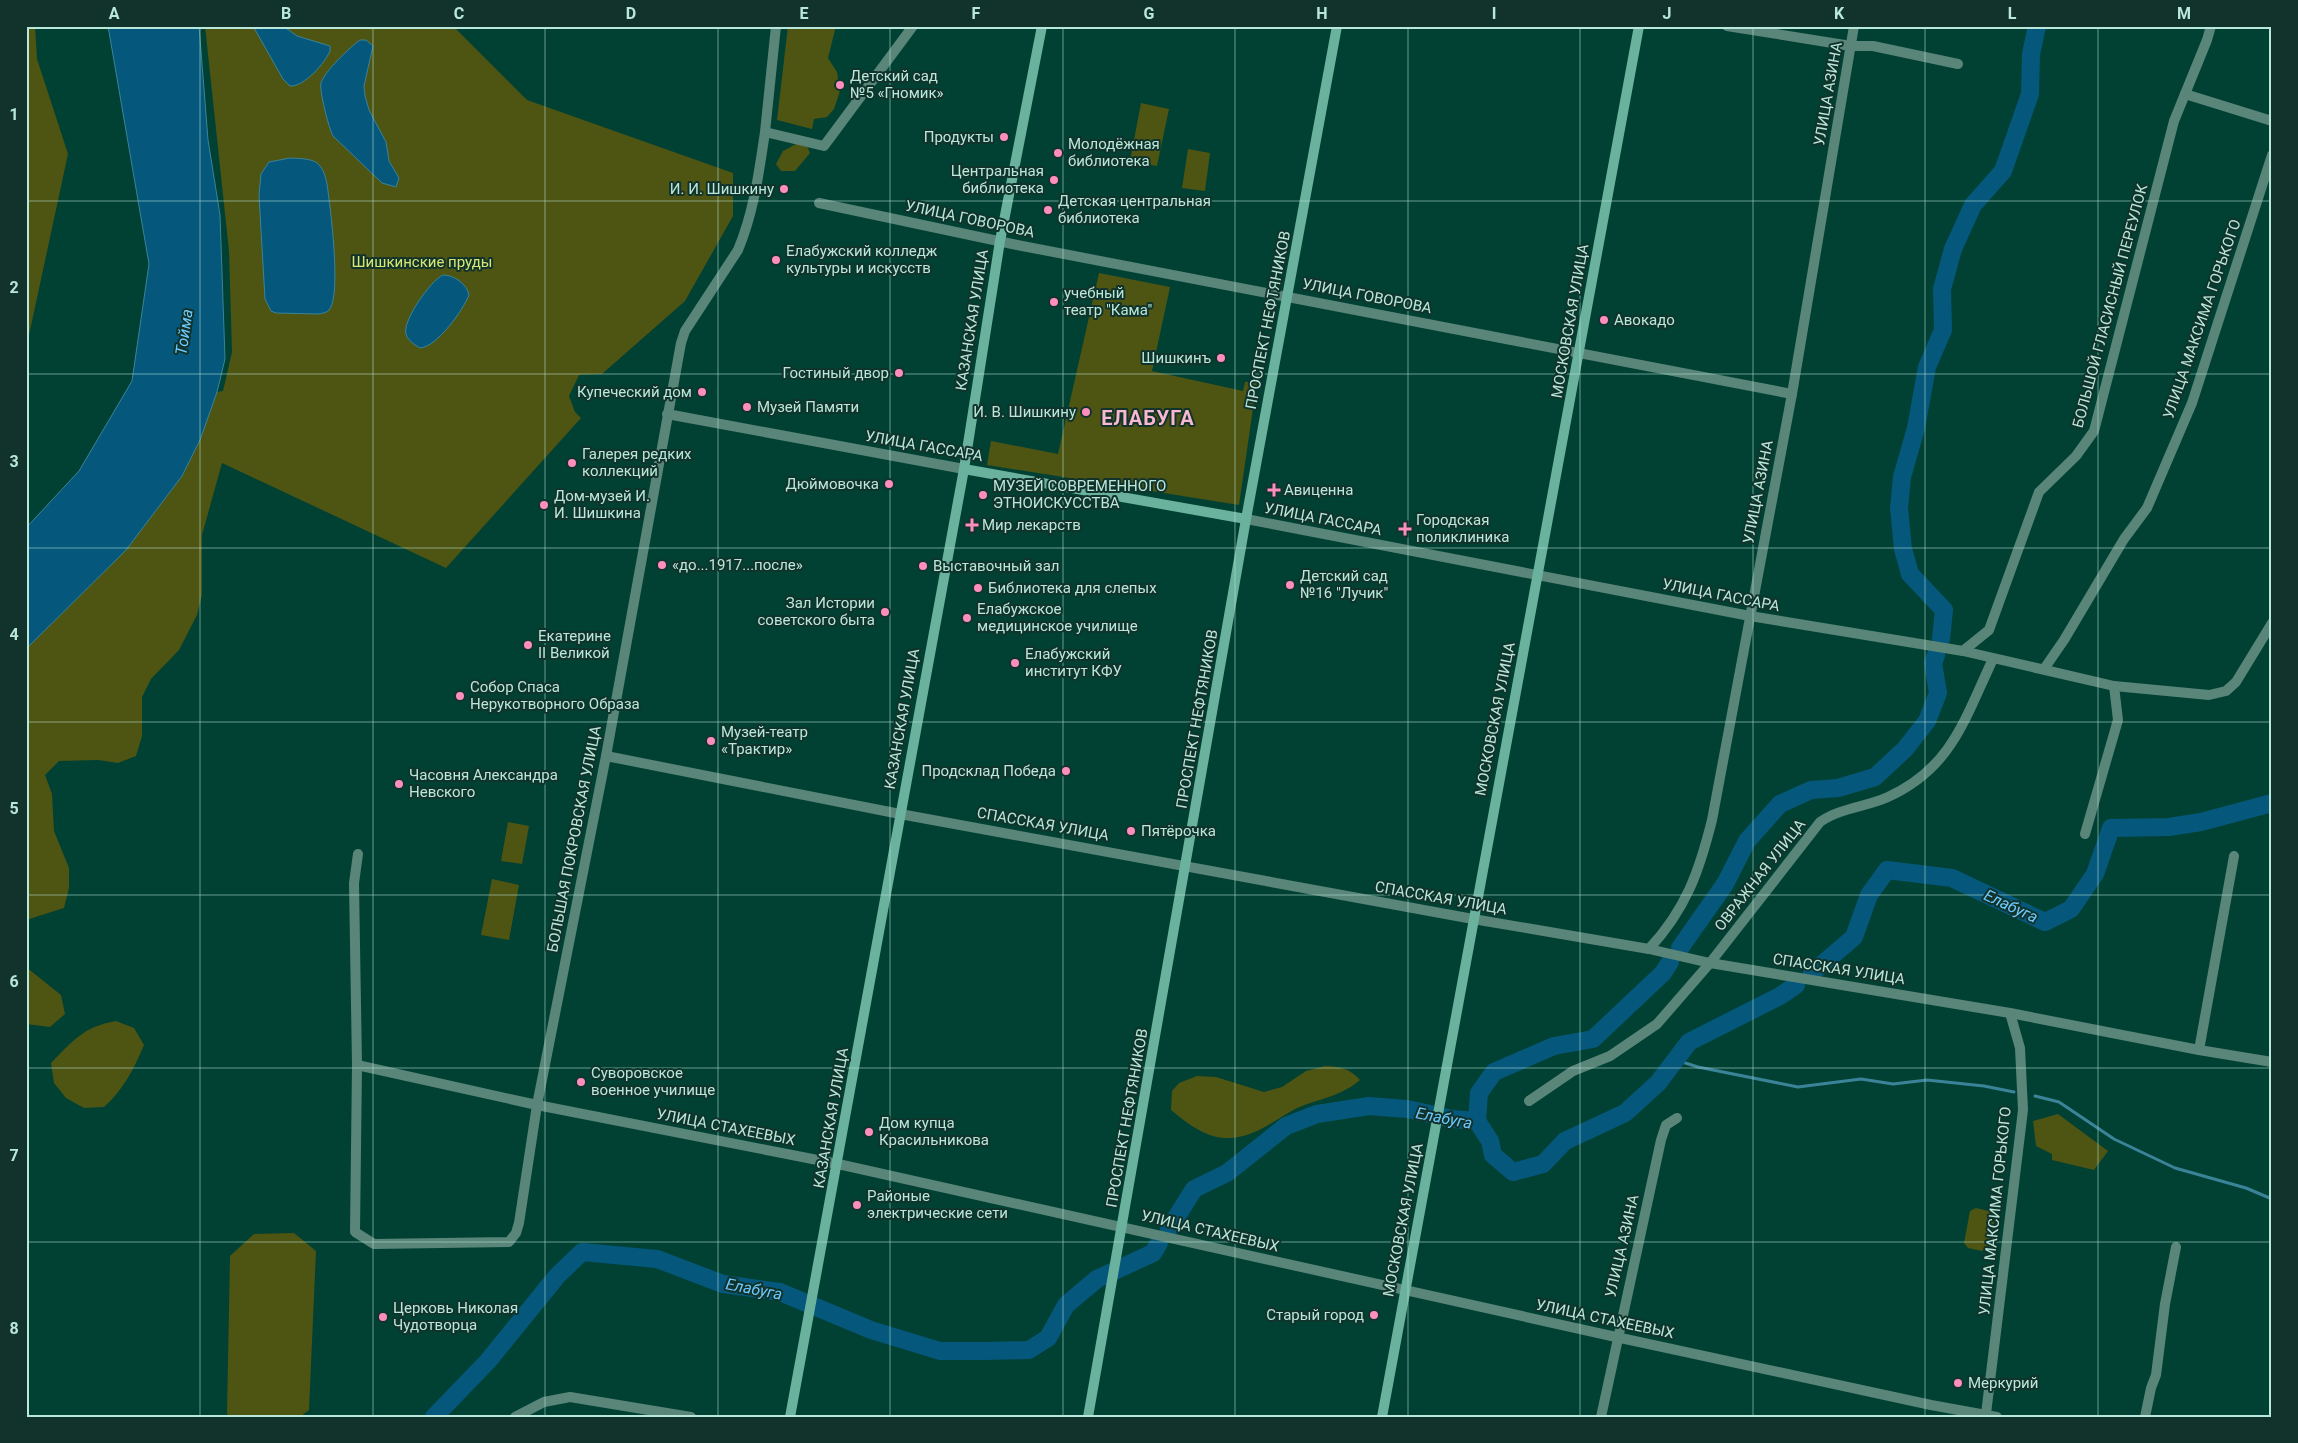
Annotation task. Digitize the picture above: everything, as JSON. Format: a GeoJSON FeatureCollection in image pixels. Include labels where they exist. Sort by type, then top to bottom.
{"type":"FeatureCollection","features":[{"type":"Feature","properties":{"kind":"main road","name":"КАЗАНСКАЯ УЛИЦА"},"geometry":{"type":"LineString","coordinates":[[790,1417],[838,1164],[964,469],[1000,241],[1042,26]]}},
{"type":"Feature","properties":{"kind":"main road","name":"ПРОСПЕКТ НЕФТЯНИКОВ"},"geometry":{"type":"LineString","coordinates":[[1088,1417],[1246,520],[1337,26]]}},
{"type":"Feature","properties":{"kind":"main road","name":"МОСКОВСКАЯ УЛИЦА"},"geometry":{"type":"LineString","coordinates":[[1382,1417],[1639,26]]}},
{"type":"Feature","properties":{"kind":"main road","name":"УЛИЦА ГАССАРА"},"geometry":{"type":"LineString","coordinates":[[964,469],[1246,520]]}},
{"type":"Feature","properties":{"kind":"street","name":"БОЛЬШАЯ ПОКРОВСКАЯ УЛИЦА"},"geometry":{"type":"LineString","coordinates":[[357,1065],[355,1232],[374,1244],[504,1242],[512,1239],[518,1224],[537,1105],[606,756],[680,343],[685,331],[738,250],[744,236],[753,206],[765,132],[776,26]]}},
{"type":"Feature","properties":{"kind":"street"},"geometry":{"type":"LineString","coordinates":[[765,132],[824,146],[912,26]]}},
{"type":"Feature","properties":{"kind":"street"},"geometry":{"type":"LineString","coordinates":[[1727,26],[1851,46],[1872,46],[1958,64]]}},
{"type":"Feature","properties":{"kind":"street","name":"УЛИЦА АЗИНА"},"geometry":{"type":"LineString","coordinates":[[1649,949],[1669,928],[1684,902],[1700,868],[1712,820],[1792,394],[1854,26]]}},
{"type":"Feature","properties":{"kind":"street","name":"БОЛЬШОЙ ГЛАСИСНЫЙ ПЕРЕУЛОК"},"geometry":{"type":"LineString","coordinates":[[1963,651],[1989,630],[2040,492],[2076,456],[2094,431],[2174,121],[2211,26]]}},
{"type":"Feature","properties":{"kind":"street"},"geometry":{"type":"LineString","coordinates":[[2185,94],[2272,121]]}},
{"type":"Feature","properties":{"kind":"street","name":"УЛИЦА МАКСИМА ГОРЬКОГО"},"geometry":{"type":"LineString","coordinates":[[2044,669],[2064,640],[2124,539],[2147,508],[2192,403],[2272,155]]}},
{"type":"Feature","properties":{"kind":"street","name":"УЛИЦА ГОВОРОВА"},"geometry":{"type":"LineString","coordinates":[[819,203],[1000,241],[1792,394]]}},
{"type":"Feature","properties":{"kind":"street","name":"УЛИЦА ГАССАРА"},"geometry":{"type":"LineString","coordinates":[[667,414],[964,469]]}},
{"type":"Feature","properties":{"kind":"street","name":"УЛИЦА ГАССАРА"},"geometry":{"type":"LineString","coordinates":[[1246,520],[1750,616],[1963,651],[2114,686],[2209,695],[2226,691],[2236,682],[2272,623]]}},
{"type":"Feature","properties":{"kind":"street","name":"ОВРАЖНАЯ УЛИЦА"},"geometry":{"type":"LineString","coordinates":[[1529,1101],[1573,1071],[1610,1056],[1657,1024],[1710,963],[1811,830],[1820,822],[1830,816],[1880,801],[1898,793],[1933,769],[1947,752],[1958,732],[1993,659]]}},
{"type":"Feature","properties":{"kind":"street"},"geometry":{"type":"LineString","coordinates":[[2085,834],[2118,720],[2114,686]]}},
{"type":"Feature","properties":{"kind":"street","name":"СПАССКАЯ УЛИЦА"},"geometry":{"type":"LineString","coordinates":[[606,756],[900,814],[1473,919],[1649,949],[1710,963],[2010,1012],[2199,1050],[2272,1062]]}},
{"type":"Feature","properties":{"kind":"street"},"geometry":{"type":"LineString","coordinates":[[357,1065],[354,882],[358,854]]}},
{"type":"Feature","properties":{"kind":"street"},"geometry":{"type":"LineString","coordinates":[[2199,1050],[2234,856]]}},
{"type":"Feature","properties":{"kind":"street","name":"УЛИЦА МАКСИМА ГОРЬКОГО"},"geometry":{"type":"LineString","coordinates":[[1992,1416],[2023,1110],[2020,1048],[2010,1012]]}},
{"type":"Feature","properties":{"kind":"street","name":"УЛИЦА СТАХЕЕВЫХ"},"geometry":{"type":"LineString","coordinates":[[357,1065],[537,1105],[838,1164],[1616,1337],[1931,1405],[1992,1416]]}},
{"type":"Feature","properties":{"kind":"street","name":"УЛИЦА АЗИНА"},"geometry":{"type":"LineString","coordinates":[[1600,1417],[1616,1337],[1662,1140],[1666,1125],[1677,1118]]}},
{"type":"Feature","properties":{"kind":"street"},"geometry":{"type":"LineString","coordinates":[[2145,1417],[2151,1388],[2156,1375],[2165,1304],[2176,1247]]}},
{"type":"Feature","properties":{"kind":"street"},"geometry":{"type":"LineString","coordinates":[[516,1417],[544,1402],[570,1398],[691,1417]]}},
{"type":"Feature","properties":{"kind":"green space"},"geometry":{"type":"Polygon","coordinates":[[[26,26],[35,26],[37,59],[68,154],[26,349],[26,26]]]}},
{"type":"Feature","properties":{"kind":"green space","name":"Шишкинские пруды"},"geometry":{"type":"Polygon","coordinates":[[[205,26],[430,26],[456,29],[527,100],[733,173],[733,216],[685,301],[602,374],[579,375],[569,396],[575,412],[581,418],[446,568],[222,463],[202,535],[202,595],[197,615],[179,650],[151,679],[142,697],[142,736],[136,756],[118,763],[98,760],[59,761],[45,775],[52,794],[54,831],[69,868],[69,888],[64,908],[26,920],[26,649],[126,550],[182,476],[200,440],[217,392],[223,391],[232,352],[229,251],[205,26]]]}},
{"type":"Feature","properties":{"kind":"green space"},"geometry":{"type":"Polygon","coordinates":[[[788,26],[836,26],[828,58],[837,72],[840,91],[834,109],[827,117],[814,119],[812,129],[777,120],[788,26]]]}},
{"type":"Feature","properties":{"kind":"green space"},"geometry":{"type":"Polygon","coordinates":[[[1141,103],[1169,109],[1157,166],[1130,161],[1141,103]]]}},
{"type":"Feature","properties":{"kind":"green space"},"geometry":{"type":"Polygon","coordinates":[[[798,143],[807,146],[810,153],[795,171],[781,171],[776,164],[783,151],[798,143]]]}},
{"type":"Feature","properties":{"kind":"green space"},"geometry":{"type":"Polygon","coordinates":[[[1188,149],[1210,153],[1205,191],[1182,188],[1188,149]]]}},
{"type":"Feature","properties":{"kind":"green space"},"geometry":{"type":"Polygon","coordinates":[[[1099,273],[1170,287],[1152,371],[1243,391],[1245,382],[1257,381],[1239,505],[987,465],[991,441],[1058,454],[1099,273]]]}},
{"type":"Feature","properties":{"kind":"green space"},"geometry":{"type":"Polygon","coordinates":[[[508,822],[529,826],[522,864],[501,861],[508,822]]]}},
{"type":"Feature","properties":{"kind":"green space"},"geometry":{"type":"Polygon","coordinates":[[[492,879],[519,885],[509,940],[481,935],[492,879]]]}},
{"type":"Feature","properties":{"kind":"green space"},"geometry":{"type":"Polygon","coordinates":[[[26,967],[61,995],[65,1014],[50,1027],[26,1024],[26,967]]]}},
{"type":"Feature","properties":{"kind":"green space"},"geometry":{"type":"Polygon","coordinates":[[[116,1021],[134,1028],[144,1045],[127,1079],[117,1094],[104,1107],[84,1108],[66,1098],[54,1083],[51,1063],[73,1041],[87,1031],[116,1021]]]}},
{"type":"Feature","properties":{"kind":"green space"},"geometry":{"type":"Polygon","coordinates":[[[1325,1066],[1344,1069],[1353,1073],[1360,1080],[1346,1090],[1297,1108],[1265,1127],[1247,1135],[1235,1138],[1213,1136],[1192,1126],[1171,1110],[1172,1091],[1179,1083],[1197,1076],[1216,1077],[1264,1092],[1282,1087],[1306,1071],[1325,1066]]]}},
{"type":"Feature","properties":{"kind":"green space"},"geometry":{"type":"Polygon","coordinates":[[[2058,1114],[2108,1151],[2094,1170],[2052,1160],[2052,1154],[2036,1146],[2033,1121],[2058,1114]]]}},
{"type":"Feature","properties":{"kind":"green space"},"geometry":{"type":"Polygon","coordinates":[[[1976,1208],[1993,1212],[1995,1217],[1989,1248],[1982,1251],[1968,1248],[1964,1243],[1970,1211],[1976,1208]]]}},
{"type":"Feature","properties":{"kind":"green space"},"geometry":{"type":"Polygon","coordinates":[[[294,1233],[316,1251],[309,1410],[300,1417],[232,1417],[227,1414],[230,1256],[254,1234],[294,1233]]]}},
{"type":"Feature","properties":{"kind":"water","name":"Тойма"},"geometry":{"type":"Polygon","coordinates":[[[108,26],[199,26],[208,140],[220,215],[225,359],[217,392],[200,440],[182,476],[126,550],[26,649],[26,528],[79,471],[132,381],[149,264],[108,26]]]}},
{"type":"Feature","properties":{"kind":"water"},"geometry":{"type":"Polygon","coordinates":[[[253,26],[283,26],[297,36],[330,46],[330,51],[324,62],[307,79],[290,86],[283,79],[253,26]]]}},
{"type":"Feature","properties":{"kind":"water"},"geometry":{"type":"Polygon","coordinates":[[[360,40],[366,40],[373,46],[364,86],[365,96],[369,110],[386,142],[389,161],[399,178],[396,187],[382,183],[333,136],[325,110],[321,93],[323,78],[338,60],[360,40]]]}},
{"type":"Feature","properties":{"kind":"water"},"geometry":{"type":"Polygon","coordinates":[[[290,158],[315,162],[322,170],[327,184],[334,250],[335,287],[333,301],[329,310],[319,314],[276,313],[271,311],[265,299],[259,195],[261,174],[269,162],[290,158]]]}},
{"type":"Feature","properties":{"kind":"water"},"geometry":{"type":"Polygon","coordinates":[[[443,275],[459,281],[466,287],[469,295],[449,327],[434,341],[420,348],[406,334],[408,320],[425,292],[443,275]]]}},
{"type":"Feature","properties":{"kind":"waterway"},"geometry":{"type":"LineString","coordinates":[[1941,639],[1944,610],[1910,574],[1903,549],[1899,508],[1902,477],[1916,428],[1927,367],[1943,330],[1942,289],[1953,249],[1973,205],[2003,171],[2030,94],[2031,54],[2037,26]]}},
{"type":"Feature","properties":{"kind":"waterway","name":"Елабуга"},"geometry":{"type":"LineString","coordinates":[[1680,948],[1725,884],[1747,841],[1780,804],[1811,790],[1838,788],[1875,777],[1905,749],[1927,721],[1938,693],[1933,663],[1936,655]]}},
{"type":"Feature","properties":{"kind":"waterway","name":"Елабуга"},"geometry":{"type":"LineString","coordinates":[[1812,973],[1854,937],[1869,895],[1887,870],[1952,878],[2045,922],[2071,909],[2095,874],[2111,828],[2169,827],[2201,822],[2272,803]]}},
{"type":"Feature","properties":{"kind":"waterway"},"geometry":{"type":"LineString","coordinates":[[1477,1121],[1479,1093],[1494,1072],[1554,1046],[1593,1039],[1663,973],[1670,962]]}},
{"type":"Feature","properties":{"kind":"waterway","name":"Елабуга"},"geometry":{"type":"LineString","coordinates":[[1169,1229],[1194,1189],[1227,1173],[1286,1126],[1317,1114],[1369,1106],[1407,1109],[1452,1119],[1477,1121],[1490,1141],[1493,1155],[1513,1172],[1543,1164],[1565,1141],[1625,1113],[1658,1083],[1689,1042],[1780,996],[1796,985]]}},
{"type":"Feature","properties":{"kind":"waterway"},"geometry":{"type":"LineString","coordinates":[[1676,1060],[1698,1067],[1798,1087],[1861,1079],[1893,1084],[1927,1080],[1984,1086],[2014,1092]]}},
{"type":"Feature","properties":{"kind":"waterway"},"geometry":{"type":"LineString","coordinates":[[2035,1096],[2059,1102],[2114,1139],[2175,1168],[2246,1188],[2272,1199]]}},
{"type":"Feature","properties":{"kind":"waterway","name":"Елабуга"},"geometry":{"type":"LineString","coordinates":[[434,1417],[488,1361],[557,1276],[582,1252],[657,1259],[723,1284],[780,1292],[871,1330],[940,1351],[984,1351],[1029,1350],[1048,1338],[1066,1305],[1097,1279],[1153,1253],[1159,1243]]}},
{"type":"Feature","properties":{"kind":"place","name":"Детский сад №5 «Гномик»"},"geometry":{"type":"Point","coordinates":[840,85]}},
{"type":"Feature","properties":{"kind":"place","name":"Продукты"},"geometry":{"type":"Point","coordinates":[1004,137]}},
{"type":"Feature","properties":{"kind":"place","name":"Молодёжная библиотека"},"geometry":{"type":"Point","coordinates":[1058,153]}},
{"type":"Feature","properties":{"kind":"place","name":"Центральная библиотека"},"geometry":{"type":"Point","coordinates":[1054,180]}},
{"type":"Feature","properties":{"kind":"place","name":"И. И. Шишкину"},"geometry":{"type":"Point","coordinates":[784,189]}},
{"type":"Feature","properties":{"kind":"place","name":"Детская центральная библиотека"},"geometry":{"type":"Point","coordinates":[1048,210]}},
{"type":"Feature","properties":{"kind":"place","name":"Елабужский колледж культуры и искусств"},"geometry":{"type":"Point","coordinates":[776,260]}},
{"type":"Feature","properties":{"kind":"place","name":"учебный театр \"Кама\""},"geometry":{"type":"Point","coordinates":[1054,302]}},
{"type":"Feature","properties":{"kind":"place","name":"Авокадо"},"geometry":{"type":"Point","coordinates":[1604,320]}},
{"type":"Feature","properties":{"kind":"place","name":"Шишкинъ"},"geometry":{"type":"Point","coordinates":[1221,358]}},
{"type":"Feature","properties":{"kind":"place","name":"Гостиный двор"},"geometry":{"type":"Point","coordinates":[899,373]}},
{"type":"Feature","properties":{"kind":"place","name":"Купеческий дом"},"geometry":{"type":"Point","coordinates":[702,392]}},
{"type":"Feature","properties":{"kind":"place","name":"Музей Памяти"},"geometry":{"type":"Point","coordinates":[747,407]}},
{"type":"Feature","properties":{"kind":"place","name":"И. В. Шишкину"},"geometry":{"type":"Point","coordinates":[1086,412]}},
{"type":"Feature","properties":{"kind":"place","name":"Галерея редких коллекций"},"geometry":{"type":"Point","coordinates":[572,463]}},
{"type":"Feature","properties":{"kind":"place","name":"Дюймовочка"},"geometry":{"type":"Point","coordinates":[889,484]}},
{"type":"Feature","properties":{"kind":"place","name":"Авиценна"},"geometry":{"type":"Point","coordinates":[1274,490]}},
{"type":"Feature","properties":{"kind":"place","name":"МУЗЕЙ СОВРЕМЕННОГО ЭТНОИСКУССТВА"},"geometry":{"type":"Point","coordinates":[983,495]}},
{"type":"Feature","properties":{"kind":"place","name":"Дом-музей И. И. Шишкина"},"geometry":{"type":"Point","coordinates":[544,505]}},
{"type":"Feature","properties":{"kind":"place","name":"Мир лекарств"},"geometry":{"type":"Point","coordinates":[972,525]}},
{"type":"Feature","properties":{"kind":"place","name":"Городская поликлиника"},"geometry":{"type":"Point","coordinates":[1405,529]}},
{"type":"Feature","properties":{"kind":"place","name":"«до...1917...после»"},"geometry":{"type":"Point","coordinates":[662,565]}},
{"type":"Feature","properties":{"kind":"place","name":"Выставочный зал"},"geometry":{"type":"Point","coordinates":[923,566]}},
{"type":"Feature","properties":{"kind":"place","name":"Детский сад №16 \"Лучик\""},"geometry":{"type":"Point","coordinates":[1290,585]}},
{"type":"Feature","properties":{"kind":"place","name":"Библиотека для слепых"},"geometry":{"type":"Point","coordinates":[978,588]}},
{"type":"Feature","properties":{"kind":"place","name":"Зал Истории советского быта"},"geometry":{"type":"Point","coordinates":[885,612]}},
{"type":"Feature","properties":{"kind":"place","name":"Елабужское медицинское училище"},"geometry":{"type":"Point","coordinates":[967,618]}},
{"type":"Feature","properties":{"kind":"place","name":"Екатерине II Великой"},"geometry":{"type":"Point","coordinates":[528,645]}},
{"type":"Feature","properties":{"kind":"place","name":"Елабужский институт КФУ"},"geometry":{"type":"Point","coordinates":[1015,663]}},
{"type":"Feature","properties":{"kind":"place","name":"Собор Спаса Нерукотворного Образа"},"geometry":{"type":"Point","coordinates":[460,696]}},
{"type":"Feature","properties":{"kind":"place","name":"Музей-театр «Трактир»"},"geometry":{"type":"Point","coordinates":[711,741]}},
{"type":"Feature","properties":{"kind":"place","name":"Продсклад Победа"},"geometry":{"type":"Point","coordinates":[1066,771]}},
{"type":"Feature","properties":{"kind":"place","name":"Часовня Александра Невского"},"geometry":{"type":"Point","coordinates":[399,784]}},
{"type":"Feature","properties":{"kind":"place","name":"Пятёрочка"},"geometry":{"type":"Point","coordinates":[1131,831]}},
{"type":"Feature","properties":{"kind":"place","name":"Суворовское военное училище"},"geometry":{"type":"Point","coordinates":[581,1082]}},
{"type":"Feature","properties":{"kind":"place","name":"Дом купца Красильникова"},"geometry":{"type":"Point","coordinates":[869,1132]}},
{"type":"Feature","properties":{"kind":"place","name":"Районые электрические сети"},"geometry":{"type":"Point","coordinates":[857,1205]}},
{"type":"Feature","properties":{"kind":"place","name":"Старый город"},"geometry":{"type":"Point","coordinates":[1374,1315]}},
{"type":"Feature","properties":{"kind":"place","name":"Церковь Николая Чудотворца"},"geometry":{"type":"Point","coordinates":[383,1317]}},
{"type":"Feature","properties":{"kind":"place","name":"Меркурий"},"geometry":{"type":"Point","coordinates":[1958,1383]}},
{"type":"Feature","properties":{"kind":"district","name":"ЕЛАБУГА"},"geometry":{"type":"Point","coordinates":[1148,418]}}]}
